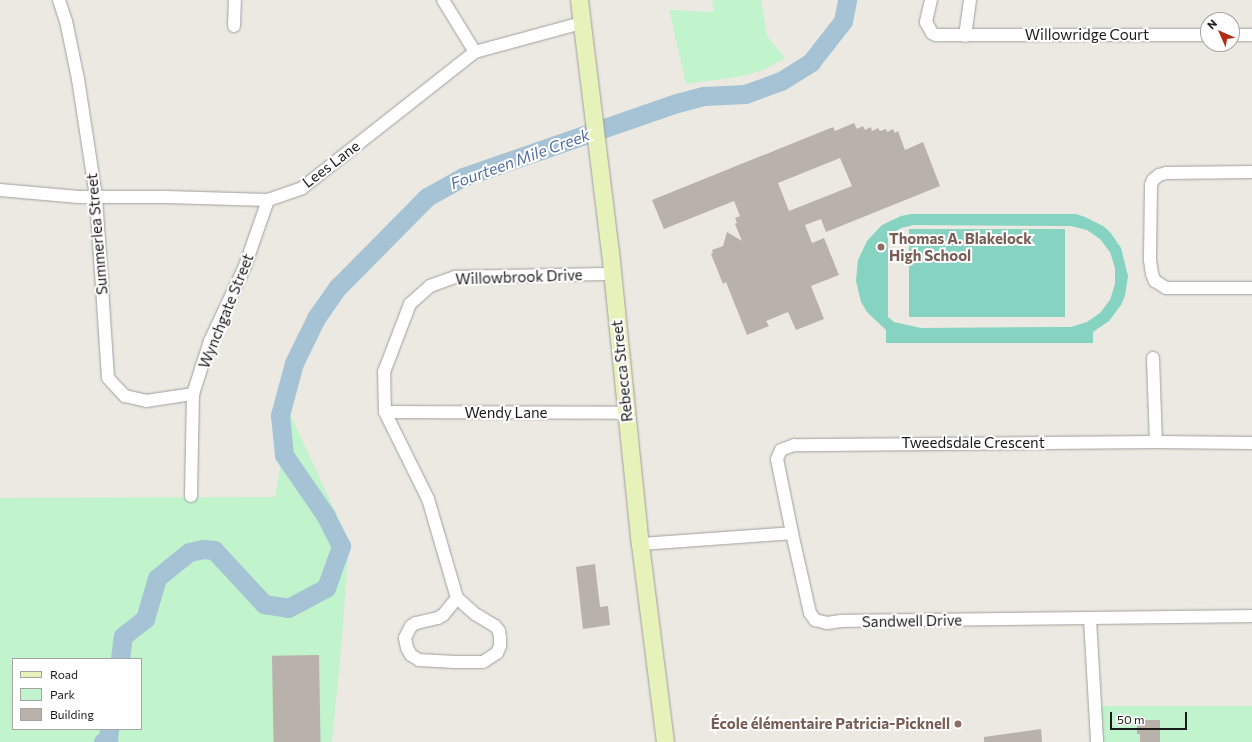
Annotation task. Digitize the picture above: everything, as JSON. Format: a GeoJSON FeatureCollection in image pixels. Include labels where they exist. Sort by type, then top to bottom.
{"type":"FeatureCollection","features":[{"type":"Feature","properties":{"kind":"main road","name":"Rebecca Street"},"geometry":{"type":"LineString","coordinates":[[579,0],[612,274],[640,544],[666,742]]}},
{"type":"Feature","properties":{"kind":"street","name":"Summerlea Street"},"geometry":{"type":"LineString","coordinates":[[59,0],[66,21],[78,79],[96,197],[108,378],[125,396],[146,401],[193,394]]}},
{"type":"Feature","properties":{"kind":"street"},"geometry":{"type":"LineString","coordinates":[[234,26],[235,0]]}},
{"type":"Feature","properties":{"kind":"street"},"geometry":{"type":"LineString","coordinates":[[443,0],[476,52]]}},
{"type":"Feature","properties":{"kind":"street","name":"Willowridge Court"},"geometry":{"type":"LineString","coordinates":[[931,0],[926,22],[932,33],[936,35],[1200,35]]}},
{"type":"Feature","properties":{"kind":"street"},"geometry":{"type":"LineString","coordinates":[[965,36],[970,0]]}},
{"type":"Feature","properties":{"kind":"street","name":"Lees Lane"},"geometry":{"type":"LineString","coordinates":[[0,190],[96,197],[166,196],[268,200],[302,188],[476,52],[582,23]]}},
{"type":"Feature","properties":{"kind":"street"},"geometry":{"type":"LineString","coordinates":[[1240,35],[1252,35]]}},
{"type":"Feature","properties":{"kind":"street"},"geometry":{"type":"LineString","coordinates":[[1252,172],[1166,173],[1159,175],[1153,180],[1151,185],[1150,260],[1152,274],[1155,281],[1166,288],[1252,288]]}},
{"type":"Feature","properties":{"kind":"street","name":"Wynchgate Street"},"geometry":{"type":"LineString","coordinates":[[191,496],[193,394],[210,341],[245,266],[268,200]]}},
{"type":"Feature","properties":{"kind":"street","name":"Willowbrook Drive"},"geometry":{"type":"LineString","coordinates":[[457,598],[428,499],[385,412],[384,372],[410,304],[430,286],[455,277],[612,274]]}},
{"type":"Feature","properties":{"kind":"street"},"geometry":{"type":"LineString","coordinates":[[1153,358],[1156,442]]}},
{"type":"Feature","properties":{"kind":"street","name":"Wendy Lane"},"geometry":{"type":"LineString","coordinates":[[385,412],[627,413]]}},
{"type":"Feature","properties":{"kind":"street","name":"Tweedsdale Crescent"},"geometry":{"type":"LineString","coordinates":[[792,533],[777,458],[781,450],[794,445],[1156,442],[1252,443]]}},
{"type":"Feature","properties":{"kind":"street"},"geometry":{"type":"LineString","coordinates":[[640,544],[792,533]]}},
{"type":"Feature","properties":{"kind":"street","name":"Sandwell Drive"},"geometry":{"type":"LineString","coordinates":[[792,533],[810,613],[816,620],[827,623],[841,621],[1252,616]]}},
{"type":"Feature","properties":{"kind":"street"},"geometry":{"type":"LineString","coordinates":[[457,598],[475,614],[495,626],[499,631],[500,646],[496,653],[483,662],[419,660],[412,655],[407,648],[405,638],[411,626],[416,622],[438,618],[457,598]]}},
{"type":"Feature","properties":{"kind":"street"},"geometry":{"type":"LineString","coordinates":[[1090,619],[1097,742]]}},
{"type":"Feature","properties":{"kind":"green space"},"geometry":{"type":"Polygon","coordinates":[[[712,0],[761,0],[767,36],[785,58],[765,69],[743,76],[686,84],[669,10],[714,12],[712,0]]]}},
{"type":"Feature","properties":{"kind":"green space"},"geometry":{"type":"Polygon","coordinates":[[[290,414],[349,541],[343,627],[332,742],[0,742],[0,498],[275,497],[290,414]]]}},
{"type":"Feature","properties":{"kind":"green space"},"geometry":{"type":"Polygon","coordinates":[[[1101,706],[1252,706],[1252,742],[1101,742],[1101,706]]]}},
{"type":"Feature","properties":{"kind":"shaded area"},"geometry":{"type":"Polygon","coordinates":[[[912,214],[1076,214],[1085,217],[1103,226],[1110,232],[1121,248],[1128,276],[1125,296],[1121,305],[1109,321],[1093,332],[1093,343],[886,343],[886,330],[867,312],[861,302],[856,281],[858,260],[867,241],[882,225],[901,216],[912,214]],[[914,225],[901,228],[888,236],[888,317],[894,322],[921,328],[1071,327],[1087,322],[1100,313],[1110,300],[1115,284],[1115,268],[1110,252],[1100,239],[1087,230],[1071,226],[914,225]]]}},
{"type":"Feature","properties":{"kind":"shaded area"},"geometry":{"type":"Polygon","coordinates":[[[909,229],[1065,229],[1065,317],[909,317],[909,229]]]}},
{"type":"Feature","properties":{"kind":"building"},"geometry":{"type":"Polygon","coordinates":[[[854,123],[857,129],[863,126],[865,130],[871,127],[872,131],[878,128],[880,131],[886,129],[887,132],[893,129],[895,133],[898,131],[905,150],[923,142],[940,186],[826,232],[821,219],[805,225],[812,243],[824,238],[839,275],[811,286],[824,319],[796,330],[788,312],[766,321],[769,326],[747,335],[726,282],[723,284],[711,254],[713,253],[712,250],[723,246],[727,232],[742,241],[735,224],[737,223],[735,218],[740,216],[734,201],[664,229],[652,200],[833,127],[835,131],[854,123]],[[840,158],[778,183],[789,211],[852,186],[840,158]]]}},
{"type":"Feature","properties":{"kind":"building"},"geometry":{"type":"Polygon","coordinates":[[[595,564],[600,607],[608,606],[610,625],[583,629],[576,567],[595,564]]]}},
{"type":"Feature","properties":{"kind":"building"},"geometry":{"type":"Polygon","coordinates":[[[319,655],[321,742],[274,742],[272,656],[319,655]]]}},
{"type":"Feature","properties":{"kind":"building"},"geometry":{"type":"Polygon","coordinates":[[[1137,720],[1160,720],[1160,742],[1140,742],[1140,734],[1137,734],[1137,720]]]}},
{"type":"Feature","properties":{"kind":"building"},"geometry":{"type":"Polygon","coordinates":[[[1041,729],[1042,742],[984,742],[984,737],[1041,729]]]}},
{"type":"Feature","properties":{"kind":"waterway","name":"Fourteen Mile Creek"},"geometry":{"type":"LineString","coordinates":[[120,658],[123,636],[145,619],[157,578],[189,552],[203,549],[214,550],[264,604],[288,608],[326,588],[341,546],[326,516],[284,455],[280,415],[294,363],[316,318],[338,287],[427,197],[463,177],[677,103],[704,96],[745,94],[781,81],[811,62],[843,21],[847,0]]}},
{"type":"Feature","properties":{"kind":"waterway","name":"Fourteen Mile Creek"},"geometry":{"type":"LineString","coordinates":[[103,742],[108,739],[109,730]]}},
{"type":"Feature","properties":{"kind":"place","name":"Thomas A. Blakelock High School"},"geometry":{"type":"Point","coordinates":[881,247]}},
{"type":"Feature","properties":{"kind":"place","name":"École élémentaire Patricia-Picknell"},"geometry":{"type":"Point","coordinates":[958,724]}}]}
